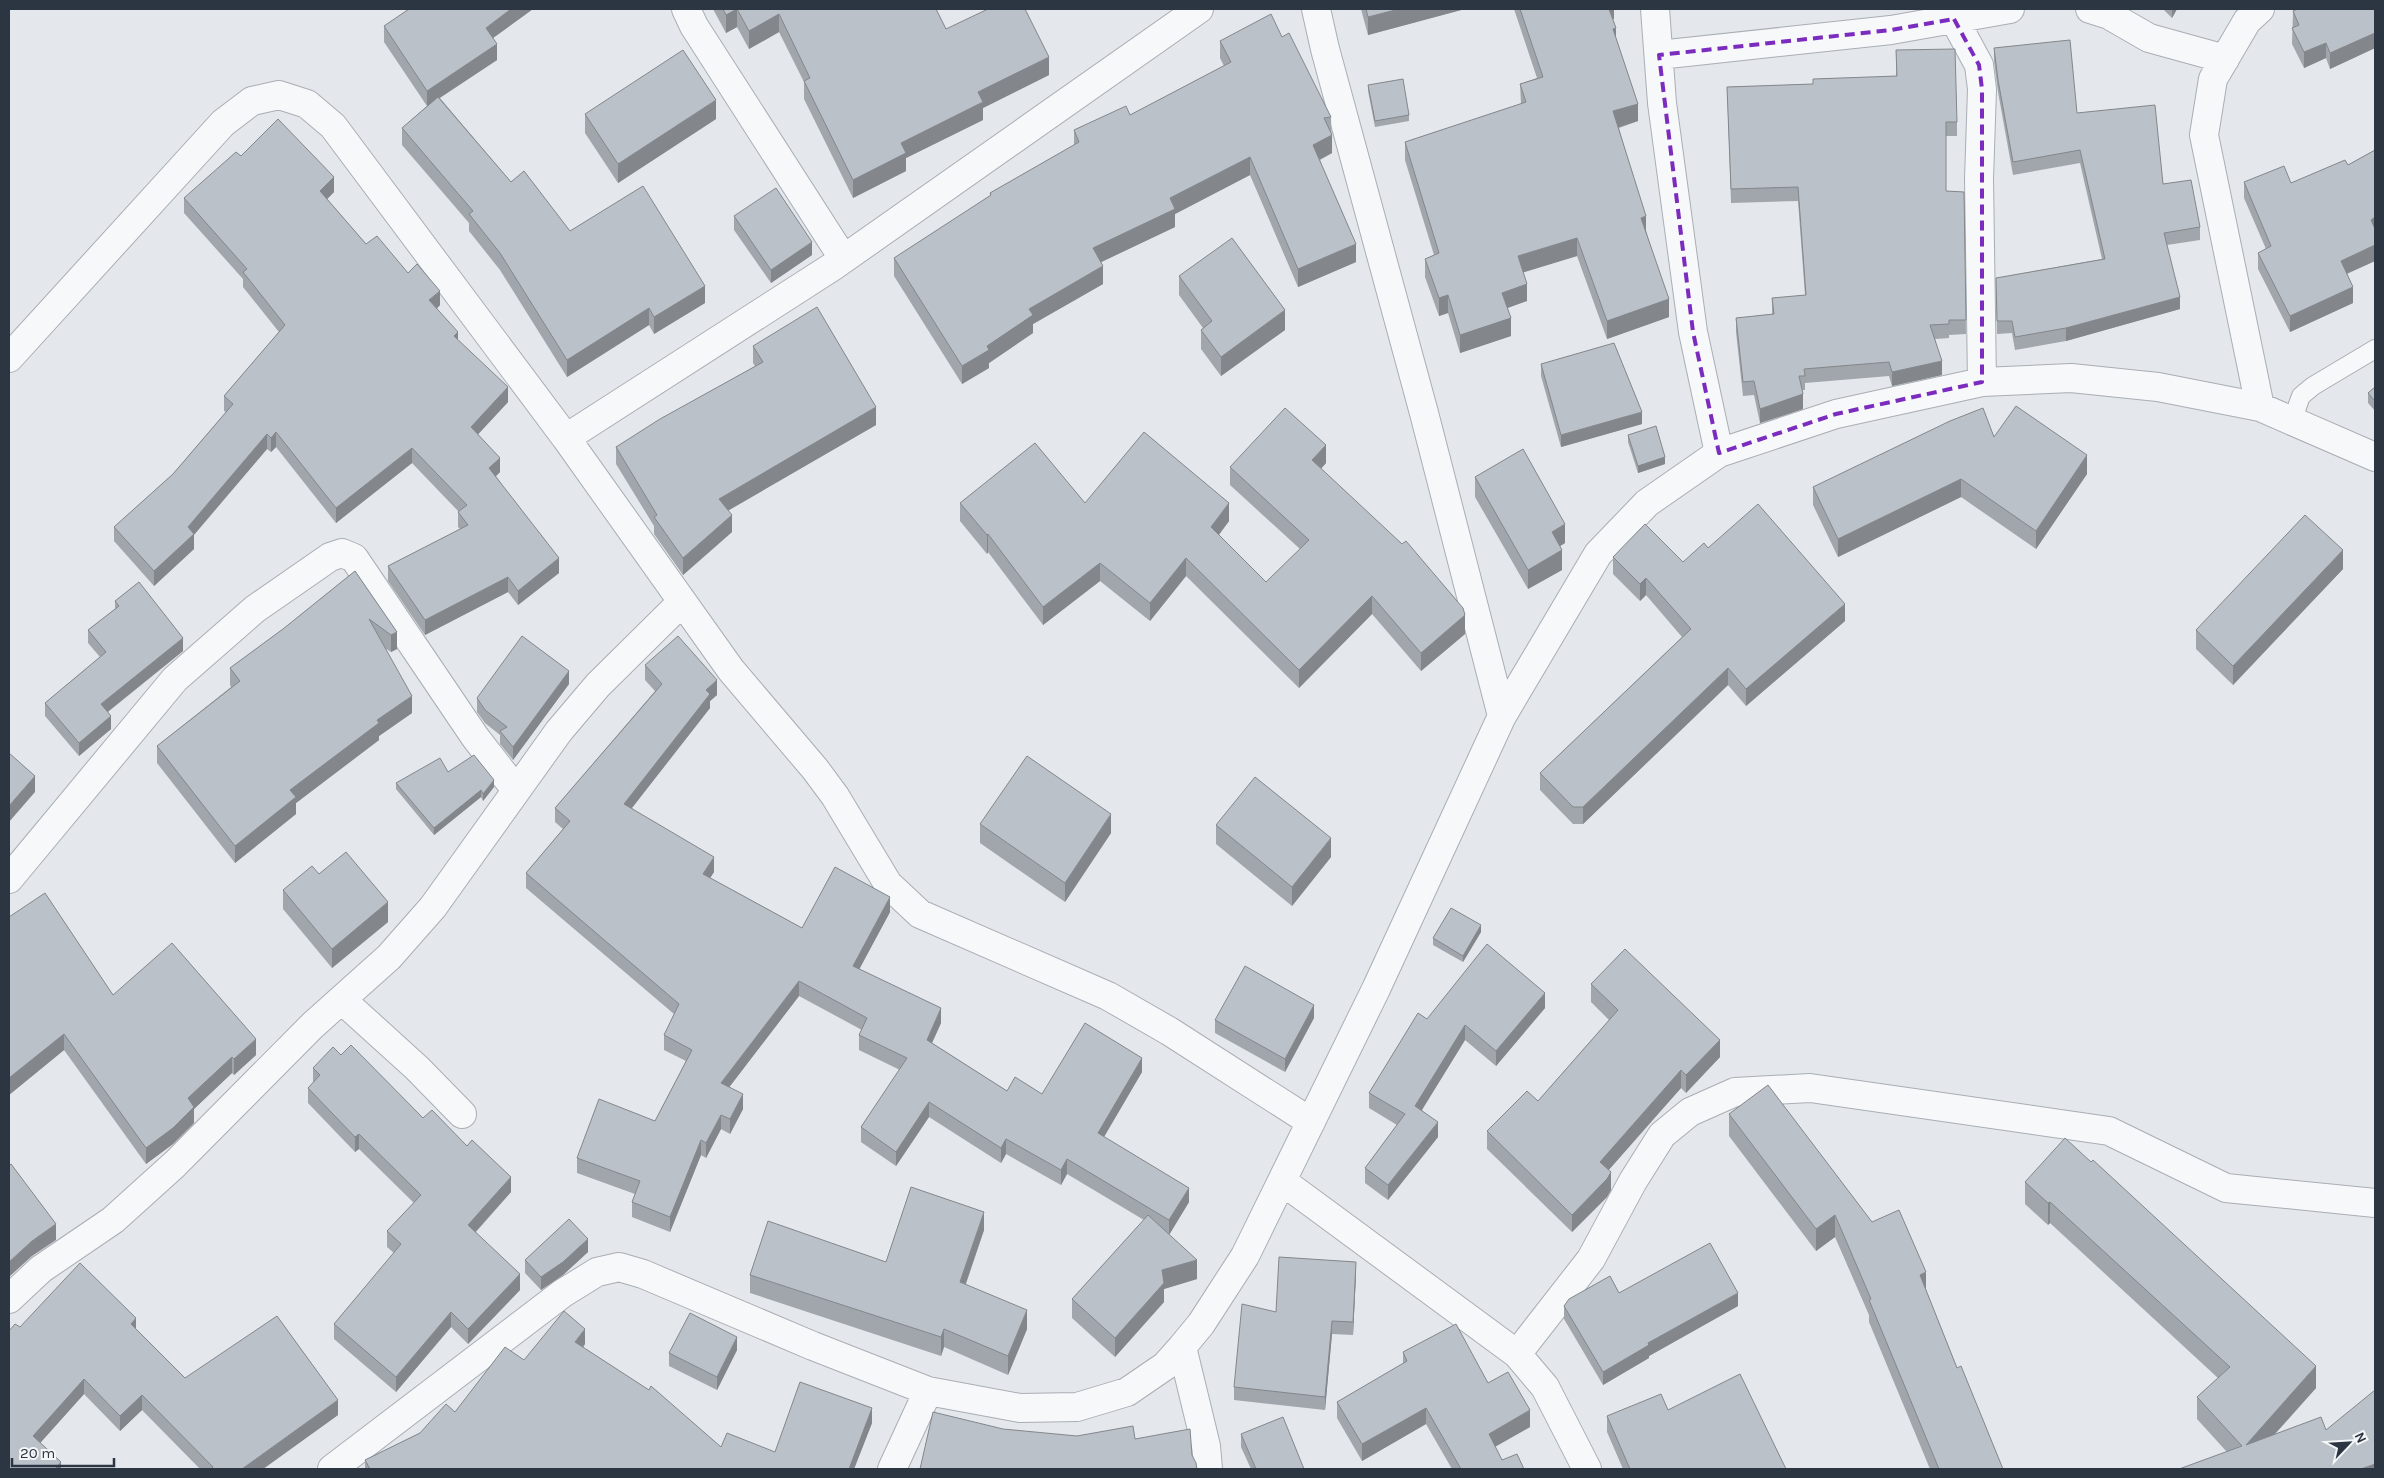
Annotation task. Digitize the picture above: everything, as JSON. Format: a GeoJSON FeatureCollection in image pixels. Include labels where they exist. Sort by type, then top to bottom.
{"type":"FeatureCollection","features":[{"type":"Feature","properties":{"kind":"street"},"geometry":{"type":"LineString","coordinates":[[686,9],[694,26],[843,258]]}},
{"type":"Feature","properties":{"kind":"street"},"geometry":{"type":"LineString","coordinates":[[566,438],[843,258],[1199,9]]}},
{"type":"Feature","properties":{"kind":"street"},"geometry":{"type":"LineString","coordinates":[[1316,9],[1325,49],[1424,412],[1502,716]]}},
{"type":"Feature","properties":{"kind":"street"},"geometry":{"type":"LineString","coordinates":[[1655,9],[1662,103],[1693,332],[1719,453]]}},
{"type":"Feature","properties":{"kind":"street"},"geometry":{"type":"LineString","coordinates":[[1659,56],[1890,20],[1954,19],[2010,9]]}},
{"type":"Feature","properties":{"kind":"street"},"geometry":{"type":"LineString","coordinates":[[2090,9],[2109,14],[2149,38],[2225,59]]}},
{"type":"Feature","properties":{"kind":"street"},"geometry":{"type":"LineString","coordinates":[[2260,9],[2247,20],[2214,79],[2204,135],[2260,408]]}},
{"type":"Feature","properties":{"kind":"street"},"geometry":{"type":"LineString","coordinates":[[1954,19],[1979,65],[1982,89],[1979,179],[1982,382]]}},
{"type":"Feature","properties":{"kind":"street"},"geometry":{"type":"LineString","coordinates":[[9,358],[223,123],[252,101],[278,95],[308,104],[333,126],[566,438],[730,670],[820,776],[888,884],[920,914],[1108,996],[1169,1031],[1311,1122]]}},
{"type":"Feature","properties":{"kind":"street"},"geometry":{"type":"LineString","coordinates":[[332,1469],[563,1293],[597,1272],[619,1267],[643,1274],[813,1346],[928,1391],[1020,1408],[1077,1407],[1127,1392],[1165,1366],[1201,1324],[1245,1256],[1376,989],[1502,716],[1598,554],[1647,503],[1719,453],[1836,414],[1982,382],[2081,379],[2158,386],[2260,408],[2375,457]]}},
{"type":"Feature","properties":{"kind":"street"},"geometry":{"type":"LineString","coordinates":[[9,879],[175,679],[254,609],[330,557],[342,553],[354,558],[475,737],[516,790]]}},
{"type":"Feature","properties":{"kind":"street"},"geometry":{"type":"LineString","coordinates":[[9,1299],[41,1269],[113,1220],[175,1164],[313,1025],[389,957],[433,907],[559,731],[598,685],[682,602]]}},
{"type":"Feature","properties":{"kind":"street"},"geometry":{"type":"LineString","coordinates":[[342,1000],[417,1068],[462,1114]]}},
{"type":"Feature","properties":{"kind":"street"},"geometry":{"type":"LineString","coordinates":[[1517,1354],[1591,1258],[1633,1181],[1662,1135],[1690,1112],[1735,1092],[1810,1088],[2109,1131],[2226,1188],[2375,1204]]}},
{"type":"Feature","properties":{"kind":"street"},"geometry":{"type":"LineString","coordinates":[[1282,1181],[1517,1354],[1545,1387],[1588,1469]]}},
{"type":"Feature","properties":{"kind":"street"},"geometry":{"type":"LineString","coordinates":[[1182,1347],[1206,1446],[1208,1469]]}},
{"type":"Feature","properties":{"kind":"street"},"geometry":{"type":"LineString","coordinates":[[892,1469],[928,1391]]}},
{"type":"Feature","properties":{"kind":"lane"},"geometry":{"type":"LineString","coordinates":[[2292,421],[2301,396],[2312,386],[2375,349]]}},
{"type":"Feature","properties":{"kind":"highlighted area"},"geometry":{"type":"Polygon","coordinates":[[[1954,19],[1979,65],[1982,89],[1982,382],[1836,414],[1719,453],[1693,332],[1659,55],[1891,30],[1954,19]]]}},
{"type":"Feature","properties":{"kind":"building"},"geometry":{"type":"Polygon","coordinates":[[[409,9],[511,9],[486,28],[497,44],[427,91],[384,26],[409,9]]]}},
{"type":"Feature","properties":{"kind":"building"},"geometry":{"type":"Polygon","coordinates":[[[723,9],[737,9],[726,15],[723,9]]]}},
{"type":"Feature","properties":{"kind":"building"},"geometry":{"type":"Polygon","coordinates":[[[737,9],[936,9],[946,29],[988,9],[1025,9],[1049,57],[978,92],[983,102],[901,143],[906,153],[853,180],[804,81],[810,78],[779,14],[749,31],[737,9]]]}},
{"type":"Feature","properties":{"kind":"building"},"geometry":{"type":"Polygon","coordinates":[[[1366,9],[1399,9],[1368,17],[1366,9]]]}},
{"type":"Feature","properties":{"kind":"building"},"geometry":{"type":"Polygon","coordinates":[[[1520,9],[1609,9],[1616,28],[1613,29],[1638,104],[1613,111],[1646,216],[1641,218],[1669,299],[1607,321],[1577,238],[1518,256],[1527,284],[1502,293],[1511,318],[1460,335],[1448,295],[1439,298],[1425,259],[1439,253],[1405,142],[1526,102],[1520,84],[1543,77],[1520,9]]]}},
{"type":"Feature","properties":{"kind":"building"},"geometry":{"type":"Polygon","coordinates":[[[2298,9],[2375,9],[2375,33],[2330,53],[2326,43],[2304,52],[2292,28],[2299,25],[2293,11],[2298,9]]]}},
{"type":"Feature","properties":{"kind":"building"},"geometry":{"type":"Polygon","coordinates":[[[1271,14],[1282,37],[1289,33],[1331,117],[1324,118],[1332,135],[1313,145],[1356,244],[1298,269],[1250,157],[1170,198],[1175,209],[1093,248],[1103,266],[1029,309],[1033,315],[987,346],[989,350],[962,366],[894,258],[991,195],[990,193],[1079,142],[1074,130],[1126,106],[1130,115],[1231,62],[1220,41],[1271,14]]]}},
{"type":"Feature","properties":{"kind":"building"},"geometry":{"type":"Polygon","coordinates":[[[2070,40],[2077,113],[2155,105],[2163,184],[2191,180],[2200,227],[2164,233],[2180,297],[2066,328],[2015,337],[2012,321],[1997,321],[1996,278],[2105,259],[2080,150],[2013,162],[1998,80],[1994,48],[2070,40]]]}},
{"type":"Feature","properties":{"kind":"building"},"geometry":{"type":"Polygon","coordinates":[[[1955,49],[1957,122],[1946,122],[1946,191],[1964,192],[1966,320],[1949,320],[1949,324],[1930,325],[1942,361],[1892,372],[1889,362],[1804,369],[1805,376],[1799,376],[1803,394],[1760,409],[1754,381],[1743,382],[1736,318],[1774,314],[1772,298],[1806,295],[1798,187],[1731,189],[1727,87],[1813,84],[1813,79],[1897,76],[1896,50],[1955,49]]]}},
{"type":"Feature","properties":{"kind":"building"},"geometry":{"type":"Polygon","coordinates":[[[683,50],[716,100],[618,164],[585,114],[683,50]]]}},
{"type":"Feature","properties":{"kind":"building"},"geometry":{"type":"Polygon","coordinates":[[[1403,79],[1409,115],[1375,121],[1368,85],[1403,79]]]}},
{"type":"Feature","properties":{"kind":"building"},"geometry":{"type":"Polygon","coordinates":[[[438,97],[511,182],[524,171],[570,231],[643,186],[705,286],[654,317],[649,308],[567,360],[500,253],[469,214],[473,211],[402,128],[438,97]]]}},
{"type":"Feature","properties":{"kind":"building"},"geometry":{"type":"Polygon","coordinates":[[[278,119],[334,177],[320,191],[366,244],[377,236],[408,273],[417,264],[440,291],[429,300],[458,332],[454,336],[508,387],[471,427],[500,458],[489,468],[559,558],[518,591],[508,577],[425,620],[388,566],[468,525],[458,512],[467,505],[412,448],[336,508],[276,432],[271,438],[267,434],[188,527],[194,534],[154,571],[114,527],[173,474],[233,404],[224,396],[285,325],[243,272],[247,269],[184,198],[236,152],[241,156],[278,119]]]}},
{"type":"Feature","properties":{"kind":"building"},"geometry":{"type":"Polygon","coordinates":[[[2375,150],[2375,217],[2371,220],[2375,229],[2375,245],[2341,261],[2353,287],[2290,316],[2258,253],[2271,246],[2244,182],[2284,166],[2291,183],[2345,160],[2348,165],[2375,150]]]}},
{"type":"Feature","properties":{"kind":"building"},"geometry":{"type":"Polygon","coordinates":[[[776,188],[812,242],[771,270],[734,216],[776,188]]]}},
{"type":"Feature","properties":{"kind":"building"},"geometry":{"type":"Polygon","coordinates":[[[1232,238],[1285,310],[1221,357],[1201,330],[1212,321],[1179,276],[1232,238]]]}},
{"type":"Feature","properties":{"kind":"building"},"geometry":{"type":"Polygon","coordinates":[[[817,307],[876,407],[719,499],[732,515],[683,558],[654,517],[657,515],[616,447],[660,419],[763,362],[753,346],[817,307]]]}},
{"type":"Feature","properties":{"kind":"building"},"geometry":{"type":"Polygon","coordinates":[[[1614,343],[1642,412],[1561,435],[1541,364],[1614,343]]]}},
{"type":"Feature","properties":{"kind":"building"},"geometry":{"type":"Polygon","coordinates":[[[2375,387],[2375,401],[2368,393],[2375,387]]]}},
{"type":"Feature","properties":{"kind":"building"},"geometry":{"type":"Polygon","coordinates":[[[2016,406],[2087,455],[2036,531],[1961,479],[1838,539],[1813,487],[1950,421],[1983,408],[1994,437],[2016,406]]]}},
{"type":"Feature","properties":{"kind":"building"},"geometry":{"type":"Polygon","coordinates":[[[1285,408],[1326,445],[1312,460],[1402,544],[1406,541],[1463,608],[1465,615],[1421,653],[1372,596],[1299,670],[1186,558],[1150,603],[1100,563],[1043,607],[988,534],[960,503],[1035,443],[1085,503],[1144,432],[1229,503],[1211,527],[1266,582],[1309,540],[1230,467],[1285,408]]]}},
{"type":"Feature","properties":{"kind":"building"},"geometry":{"type":"Polygon","coordinates":[[[1656,426],[1665,457],[1638,466],[1628,435],[1656,426]]]}},
{"type":"Feature","properties":{"kind":"building"},"geometry":{"type":"Polygon","coordinates":[[[1523,449],[1565,524],[1552,532],[1562,550],[1528,570],[1475,477],[1523,449]]]}},
{"type":"Feature","properties":{"kind":"building"},"geometry":{"type":"Polygon","coordinates":[[[1758,504],[1845,604],[1746,689],[1728,668],[1583,807],[1573,807],[1540,773],[1691,629],[1646,578],[1640,584],[1613,557],[1645,524],[1683,562],[1704,543],[1708,548],[1758,504]]]}},
{"type":"Feature","properties":{"kind":"building"},"geometry":{"type":"Polygon","coordinates":[[[2305,515],[2343,550],[2233,666],[2196,630],[2305,515]]]}},
{"type":"Feature","properties":{"kind":"building"},"geometry":{"type":"Polygon","coordinates":[[[355,571],[397,632],[391,635],[369,619],[412,696],[377,720],[379,723],[290,790],[296,797],[235,846],[157,746],[240,681],[230,668],[283,629],[355,571]]]}},
{"type":"Feature","properties":{"kind":"building"},"geometry":{"type":"Polygon","coordinates":[[[139,582],[183,638],[101,704],[111,716],[79,743],[45,703],[106,652],[88,630],[119,606],[115,601],[139,582]]]}},
{"type":"Feature","properties":{"kind":"building"},"geometry":{"type":"Polygon","coordinates":[[[522,636],[569,671],[513,747],[500,731],[507,727],[485,710],[477,698],[522,636]]]}},
{"type":"Feature","properties":{"kind":"building"},"geometry":{"type":"Polygon","coordinates":[[[678,636],[717,680],[706,690],[710,694],[624,804],[714,857],[703,874],[802,928],[835,867],[890,897],[853,966],[941,1008],[927,1040],[1007,1091],[1015,1077],[1042,1094],[1085,1023],[1142,1058],[1098,1133],[1189,1188],[1169,1220],[1067,1159],[1061,1170],[1006,1139],[1001,1148],[929,1102],[896,1152],[861,1127],[907,1058],[859,1035],[867,1018],[799,981],[721,1083],[743,1094],[730,1119],[721,1115],[706,1143],[701,1140],[670,1217],[632,1202],[640,1181],[577,1158],[599,1099],[655,1121],[692,1050],[664,1035],[679,1004],[526,873],[570,821],[555,808],[662,684],[645,665],[678,636]]]}},
{"type":"Feature","properties":{"kind":"building"},"geometry":{"type":"Polygon","coordinates":[[[9,753],[35,776],[9,806],[9,753]]]}},
{"type":"Feature","properties":{"kind":"building"},"geometry":{"type":"Polygon","coordinates":[[[474,755],[494,780],[483,794],[481,790],[434,828],[396,783],[440,758],[448,772],[474,755]]]}},
{"type":"Feature","properties":{"kind":"building"},"geometry":{"type":"Polygon","coordinates":[[[1027,756],[1111,814],[1065,883],[980,824],[1027,756]]]}},
{"type":"Feature","properties":{"kind":"building"},"geometry":{"type":"Polygon","coordinates":[[[1255,777],[1331,838],[1292,887],[1216,825],[1255,777]]]}},
{"type":"Feature","properties":{"kind":"building"},"geometry":{"type":"Polygon","coordinates":[[[346,852],[388,902],[332,949],[283,890],[312,866],[319,874],[346,852]]]}},
{"type":"Feature","properties":{"kind":"building"},"geometry":{"type":"Polygon","coordinates":[[[45,893],[113,995],[172,943],[256,1039],[234,1059],[232,1057],[188,1098],[194,1107],[173,1128],[146,1148],[64,1034],[9,1078],[9,917],[45,893]]]}},
{"type":"Feature","properties":{"kind":"building"},"geometry":{"type":"Polygon","coordinates":[[[1451,908],[1481,925],[1463,956],[1433,938],[1451,908]]]}},
{"type":"Feature","properties":{"kind":"building"},"geometry":{"type":"Polygon","coordinates":[[[1487,944],[1545,993],[1496,1051],[1465,1025],[1415,1106],[1438,1122],[1388,1185],[1365,1168],[1405,1114],[1369,1093],[1418,1013],[1427,1019],[1487,944]]]}},
{"type":"Feature","properties":{"kind":"building"},"geometry":{"type":"Polygon","coordinates":[[[1625,949],[1720,1040],[1686,1075],[1681,1070],[1600,1162],[1611,1172],[1607,1179],[1572,1215],[1487,1131],[1527,1091],[1538,1101],[1618,1010],[1591,984],[1625,949]]]}},
{"type":"Feature","properties":{"kind":"building"},"geometry":{"type":"Polygon","coordinates":[[[1245,966],[1314,1005],[1285,1059],[1215,1020],[1245,966]]]}},
{"type":"Feature","properties":{"kind":"building"},"geometry":{"type":"Polygon","coordinates":[[[351,1045],[423,1118],[432,1110],[467,1146],[472,1140],[511,1177],[468,1225],[520,1274],[468,1329],[451,1312],[396,1377],[334,1324],[401,1244],[387,1231],[421,1195],[359,1134],[355,1137],[308,1088],[320,1075],[313,1068],[333,1047],[341,1055],[351,1045]]]}},
{"type":"Feature","properties":{"kind":"building"},"geometry":{"type":"Polygon","coordinates":[[[1768,1085],[1872,1222],[1899,1210],[1926,1272],[1920,1275],[1957,1368],[1961,1366],[2003,1469],[1939,1469],[1835,1215],[1816,1229],[1729,1114],[1768,1085]]]}},
{"type":"Feature","properties":{"kind":"building"},"geometry":{"type":"Polygon","coordinates":[[[2065,1138],[2091,1162],[2093,1160],[2316,1366],[2246,1445],[2321,1417],[2326,1430],[2375,1390],[2375,1464],[2361,1469],[2179,1469],[2242,1446],[2197,1397],[2230,1367],[2050,1202],[2048,1203],[2025,1182],[2065,1138]]]}},
{"type":"Feature","properties":{"kind":"building"},"geometry":{"type":"Polygon","coordinates":[[[11,1164],[56,1224],[32,1241],[9,1262],[9,1166],[11,1164]]]}},
{"type":"Feature","properties":{"kind":"building"},"geometry":{"type":"Polygon","coordinates":[[[911,1187],[984,1212],[960,1282],[1027,1310],[1008,1356],[944,1329],[941,1337],[750,1275],[768,1221],[886,1262],[911,1187]]]}},
{"type":"Feature","properties":{"kind":"building"},"geometry":{"type":"Polygon","coordinates":[[[1148,1215],[1197,1260],[1162,1270],[1164,1283],[1115,1338],[1072,1299],[1148,1215]]]}},
{"type":"Feature","properties":{"kind":"building"},"geometry":{"type":"Polygon","coordinates":[[[569,1219],[588,1239],[563,1262],[541,1277],[525,1260],[569,1219]]]}},
{"type":"Feature","properties":{"kind":"building"},"geometry":{"type":"Polygon","coordinates":[[[1710,1243],[1738,1293],[1648,1343],[1649,1345],[1603,1372],[1564,1306],[1569,1299],[1610,1276],[1619,1293],[1710,1243]]]}},
{"type":"Feature","properties":{"kind":"building"},"geometry":{"type":"Polygon","coordinates":[[[1279,1257],[1356,1262],[1353,1322],[1332,1321],[1325,1397],[1234,1387],[1242,1304],[1276,1312],[1279,1257]]]}},
{"type":"Feature","properties":{"kind":"building"},"geometry":{"type":"Polygon","coordinates":[[[80,1263],[136,1318],[131,1324],[185,1378],[277,1316],[338,1400],[242,1469],[211,1469],[213,1467],[142,1395],[120,1416],[84,1379],[33,1436],[61,1462],[55,1469],[9,1469],[9,1331],[15,1324],[20,1327],[80,1263]]]}},
{"type":"Feature","properties":{"kind":"building"},"geometry":{"type":"Polygon","coordinates":[[[564,1311],[585,1329],[575,1342],[649,1390],[651,1386],[721,1447],[727,1433],[775,1452],[800,1382],[872,1408],[849,1469],[370,1469],[365,1460],[420,1433],[446,1404],[455,1412],[505,1347],[524,1360],[564,1311]]]}},
{"type":"Feature","properties":{"kind":"building"},"geometry":{"type":"Polygon","coordinates":[[[690,1313],[737,1337],[717,1377],[669,1353],[690,1313]]]}},
{"type":"Feature","properties":{"kind":"building"},"geometry":{"type":"Polygon","coordinates":[[[1456,1324],[1488,1383],[1508,1372],[1530,1410],[1489,1434],[1502,1460],[1517,1454],[1524,1469],[1461,1469],[1426,1408],[1362,1444],[1337,1402],[1407,1361],[1403,1352],[1456,1324]]]}},
{"type":"Feature","properties":{"kind":"building"},"geometry":{"type":"Polygon","coordinates":[[[1740,1374],[1786,1469],[1630,1469],[1607,1416],[1661,1394],[1668,1410],[1740,1374]]]}},
{"type":"Feature","properties":{"kind":"building"},"geometry":{"type":"Polygon","coordinates":[[[933,1412],[1003,1429],[1077,1436],[1133,1426],[1135,1439],[1190,1429],[1192,1455],[1197,1469],[920,1469],[933,1412]]]}},
{"type":"Feature","properties":{"kind":"building"},"geometry":{"type":"Polygon","coordinates":[[[1283,1417],[1304,1469],[1256,1469],[1241,1434],[1283,1417]]]}}]}
